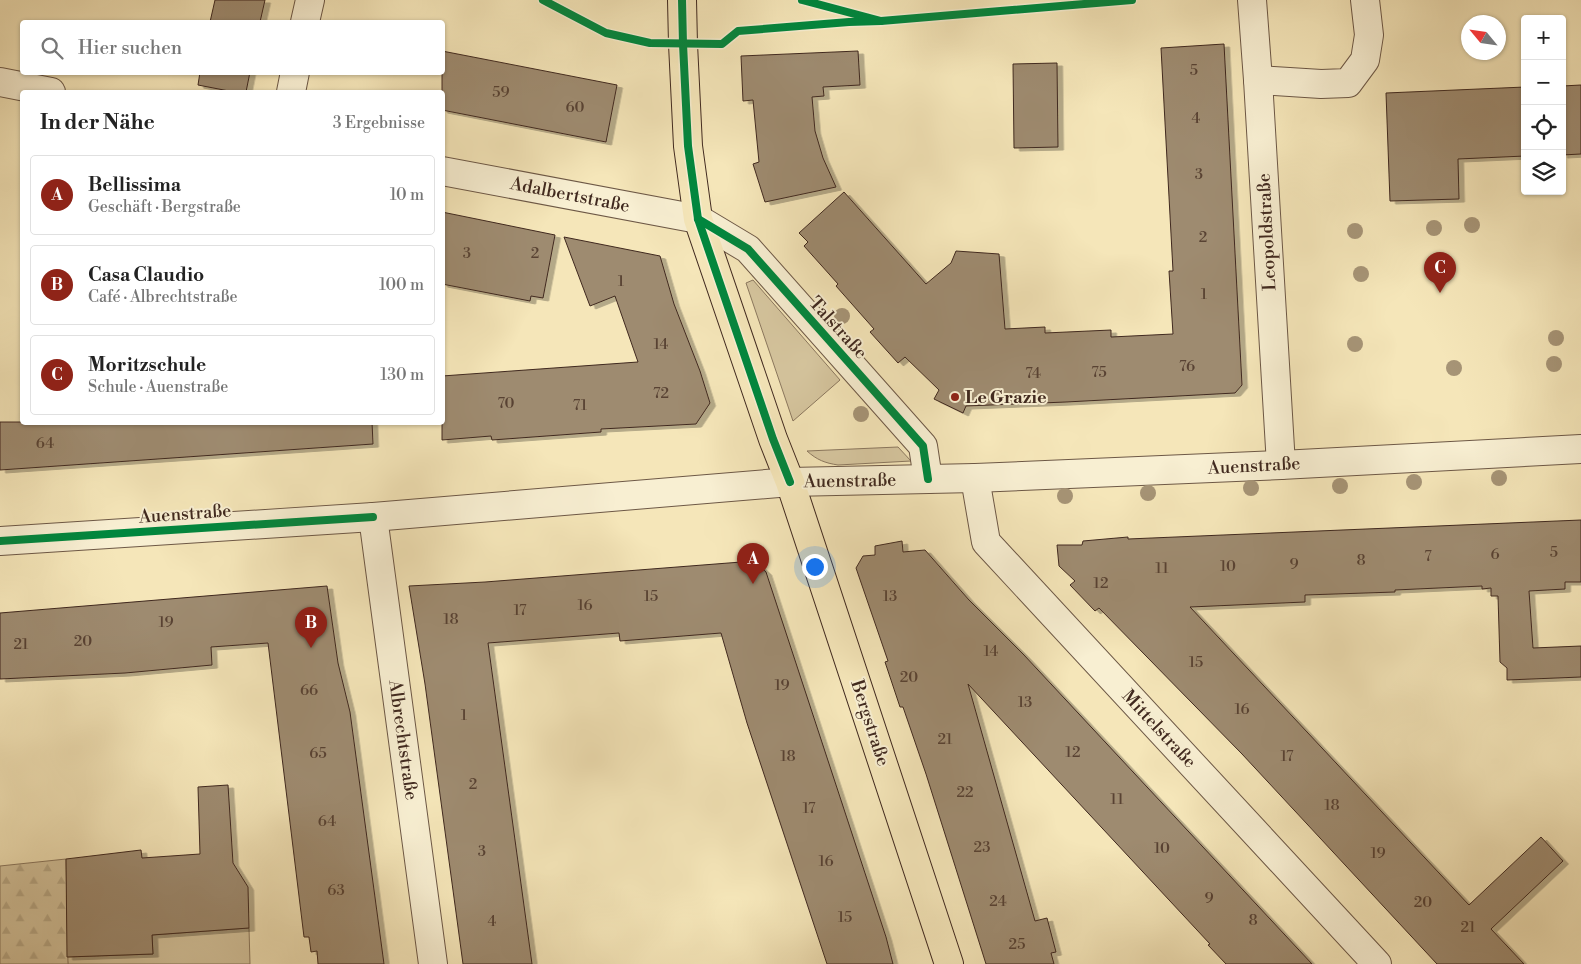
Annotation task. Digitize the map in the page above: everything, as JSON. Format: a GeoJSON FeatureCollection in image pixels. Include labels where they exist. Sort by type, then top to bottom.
{"type":"FeatureCollection","features":[{"type":"Feature","properties":{"kind":"main road"},"geometry":{"type":"LineString","coordinates":[[683,7],[688,146],[698,219],[773,439],[790,482]]}},
{"type":"Feature","properties":{"kind":"main road","name":"Bergstraße"},"geometry":{"type":"LineString","coordinates":[[790,482],[949,964]]}},
{"type":"Feature","properties":{"kind":"street"},"geometry":{"type":"LineString","coordinates":[[305,20],[310,0]]}},
{"type":"Feature","properties":{"kind":"street","name":"Leopoldstraße"},"geometry":{"type":"LineString","coordinates":[[1252,0],[1281,464]]}},
{"type":"Feature","properties":{"kind":"street"},"geometry":{"type":"LineString","coordinates":[[1258,80],[1348,84],[1365,60],[1369,35],[1365,0]]}},
{"type":"Feature","properties":{"kind":"street"},"geometry":{"type":"LineString","coordinates":[[291,90],[294,75]]}},
{"type":"Feature","properties":{"kind":"street"},"geometry":{"type":"LineString","coordinates":[[0,82],[40,90]]}},
{"type":"Feature","properties":{"kind":"street","name":"Adalbertstraße"},"geometry":{"type":"LineString","coordinates":[[445,172],[698,219]]}},
{"type":"Feature","properties":{"kind":"street","name":"Talstraße"},"geometry":{"type":"LineString","coordinates":[[698,219],[748,249],[923,446],[928,479]]}},
{"type":"Feature","properties":{"kind":"street","name":"Auenstraße"},"geometry":{"type":"LineString","coordinates":[[0,541],[372,517],[790,482],[975,478],[1581,449]]}},
{"type":"Feature","properties":{"kind":"street","name":"Mittelstraße"},"geometry":{"type":"LineString","coordinates":[[975,478],[986,542],[1377,964]]}},
{"type":"Feature","properties":{"kind":"street","name":"Albrechtstraße"},"geometry":{"type":"LineString","coordinates":[[372,517],[434,964]]}},
{"type":"Feature","properties":{"kind":"green space"},"geometry":{"type":"Polygon","coordinates":[[[753,280],[840,380],[793,421],[746,283],[753,280]]]}},
{"type":"Feature","properties":{"kind":"green space"},"geometry":{"type":"Polygon","coordinates":[[[898,447],[911,461],[838,465],[821,461],[807,451],[898,447]]]}},
{"type":"Feature","properties":{"kind":"green space"},"geometry":{"type":"Polygon","coordinates":[[[66,859],[68,964],[0,964],[0,866],[66,859]]]}},
{"type":"Feature","properties":{"kind":"green space"},"geometry":{"type":"Polygon","coordinates":[[[249,928],[250,964],[68,964],[67,957],[153,954],[152,935],[249,928]]]}},
{"type":"Feature","properties":{"kind":"building"},"geometry":{"type":"Polygon","coordinates":[[[215,0],[265,0],[260,20],[210,20],[215,0]]]}},
{"type":"Feature","properties":{"kind":"building"},"geometry":{"type":"Polygon","coordinates":[[[1224,44],[1242,385],[1235,393],[966,406],[963,413],[934,399],[939,390],[905,357],[898,363],[870,332],[874,329],[836,286],[838,284],[804,246],[808,242],[799,233],[844,192],[926,284],[951,263],[956,251],[999,254],[1005,329],[1045,327],[1045,333],[1111,330],[1111,337],[1173,334],[1169,271],[1173,271],[1161,48],[1224,44]]]}},
{"type":"Feature","properties":{"kind":"building"},"geometry":{"type":"Polygon","coordinates":[[[858,51],[860,85],[823,87],[824,96],[812,97],[815,131],[823,158],[836,187],[765,202],[753,164],[759,162],[753,100],[743,101],[741,56],[858,51]]]}},
{"type":"Feature","properties":{"kind":"building"},"geometry":{"type":"Polygon","coordinates":[[[445,52],[617,85],[606,142],[445,111],[445,90],[442,90],[442,75],[445,75],[445,52]]]}},
{"type":"Feature","properties":{"kind":"building"},"geometry":{"type":"Polygon","coordinates":[[[1057,63],[1058,147],[1014,148],[1013,64],[1057,63]]]}},
{"type":"Feature","properties":{"kind":"building"},"geometry":{"type":"Polygon","coordinates":[[[200,75],[249,75],[246,90],[224,90],[198,85],[200,75]]]}},
{"type":"Feature","properties":{"kind":"building"},"geometry":{"type":"Polygon","coordinates":[[[1581,85],[1581,154],[1566,155],[1566,86],[1581,85]]]}},
{"type":"Feature","properties":{"kind":"building"},"geometry":{"type":"Polygon","coordinates":[[[1521,87],[1521,156],[1458,159],[1459,199],[1390,201],[1386,93],[1521,87]]]}},
{"type":"Feature","properties":{"kind":"building"},"geometry":{"type":"Polygon","coordinates":[[[445,213],[555,235],[543,298],[531,296],[530,301],[445,285],[445,213]]]}},
{"type":"Feature","properties":{"kind":"building"},"geometry":{"type":"Polygon","coordinates":[[[564,237],[660,256],[674,304],[700,371],[710,403],[696,424],[601,429],[601,432],[492,440],[491,436],[442,440],[442,425],[445,425],[445,376],[638,362],[615,296],[590,306],[564,237]]]}},
{"type":"Feature","properties":{"kind":"building"},"geometry":{"type":"Polygon","coordinates":[[[0,422],[20,422],[20,425],[372,425],[373,444],[0,470],[0,422]]]}},
{"type":"Feature","properties":{"kind":"building"},"geometry":{"type":"Polygon","coordinates":[[[1581,520],[1581,582],[1565,582],[1565,589],[1529,591],[1533,648],[1581,646],[1581,677],[1507,680],[1507,668],[1500,662],[1498,596],[1491,596],[1491,588],[1482,589],[1482,586],[1395,590],[1395,592],[1305,595],[1305,602],[1190,607],[1469,905],[1541,837],[1563,861],[1491,929],[1524,964],[1437,964],[1242,754],[1099,608],[1095,611],[1070,585],[1075,581],[1059,566],[1057,545],[1082,545],[1083,541],[1128,537],[1128,539],[1581,520]]]}},
{"type":"Feature","properties":{"kind":"building"},"geometry":{"type":"Polygon","coordinates":[[[902,541],[903,552],[925,550],[969,600],[1024,655],[1312,964],[1226,964],[1208,945],[1210,944],[968,684],[1035,921],[1047,918],[1056,952],[1051,953],[1054,964],[986,964],[926,774],[903,707],[900,707],[885,662],[888,661],[856,568],[863,556],[875,555],[875,546],[902,541]]]}},
{"type":"Feature","properties":{"kind":"building"},"geometry":{"type":"Polygon","coordinates":[[[754,561],[766,572],[886,937],[893,964],[827,964],[747,723],[721,633],[620,641],[619,633],[488,643],[532,964],[463,964],[425,684],[409,586],[485,582],[754,561]]]}},
{"type":"Feature","properties":{"kind":"building"},"geometry":{"type":"Polygon","coordinates":[[[327,586],[338,663],[350,712],[384,964],[318,964],[317,951],[311,952],[309,937],[304,937],[268,643],[211,647],[212,665],[125,673],[0,679],[0,613],[327,586]]]}},
{"type":"Feature","properties":{"kind":"building"},"geometry":{"type":"Polygon","coordinates":[[[228,785],[233,863],[248,887],[249,928],[152,935],[153,954],[67,957],[66,859],[141,850],[142,858],[200,854],[198,787],[228,785]]]}},
{"type":"Feature","properties":{"kind":"cycle path"},"geometry":{"type":"LineString","coordinates":[[543,0],[606,33],[650,43],[722,44],[738,31],[881,21]]}},
{"type":"Feature","properties":{"kind":"cycle path"},"geometry":{"type":"LineString","coordinates":[[682,0],[688,146],[698,219],[773,439],[790,482]]}},
{"type":"Feature","properties":{"kind":"cycle path"},"geometry":{"type":"LineString","coordinates":[[802,0],[881,21],[1132,0]]}},
{"type":"Feature","properties":{"kind":"cycle path"},"geometry":{"type":"LineString","coordinates":[[698,219],[748,249],[923,446],[928,479]]}},
{"type":"Feature","properties":{"kind":"cycle path"},"geometry":{"type":"LineString","coordinates":[[0,541],[373,517]]}},
{"type":"Feature","properties":{"kind":"place","name":"Moritzschule"},"geometry":{"type":"Point","coordinates":[1440,293]}},
{"type":"Feature","properties":{"kind":"place","name":"Le Grazie"},"geometry":{"type":"Point","coordinates":[955,397]}},
{"type":"Feature","properties":{"kind":"place","name":"Bellissima"},"geometry":{"type":"Point","coordinates":[753,584]}},
{"type":"Feature","properties":{"kind":"place","name":"Casa Claudio"},"geometry":{"type":"Point","coordinates":[311,648]}}]}
